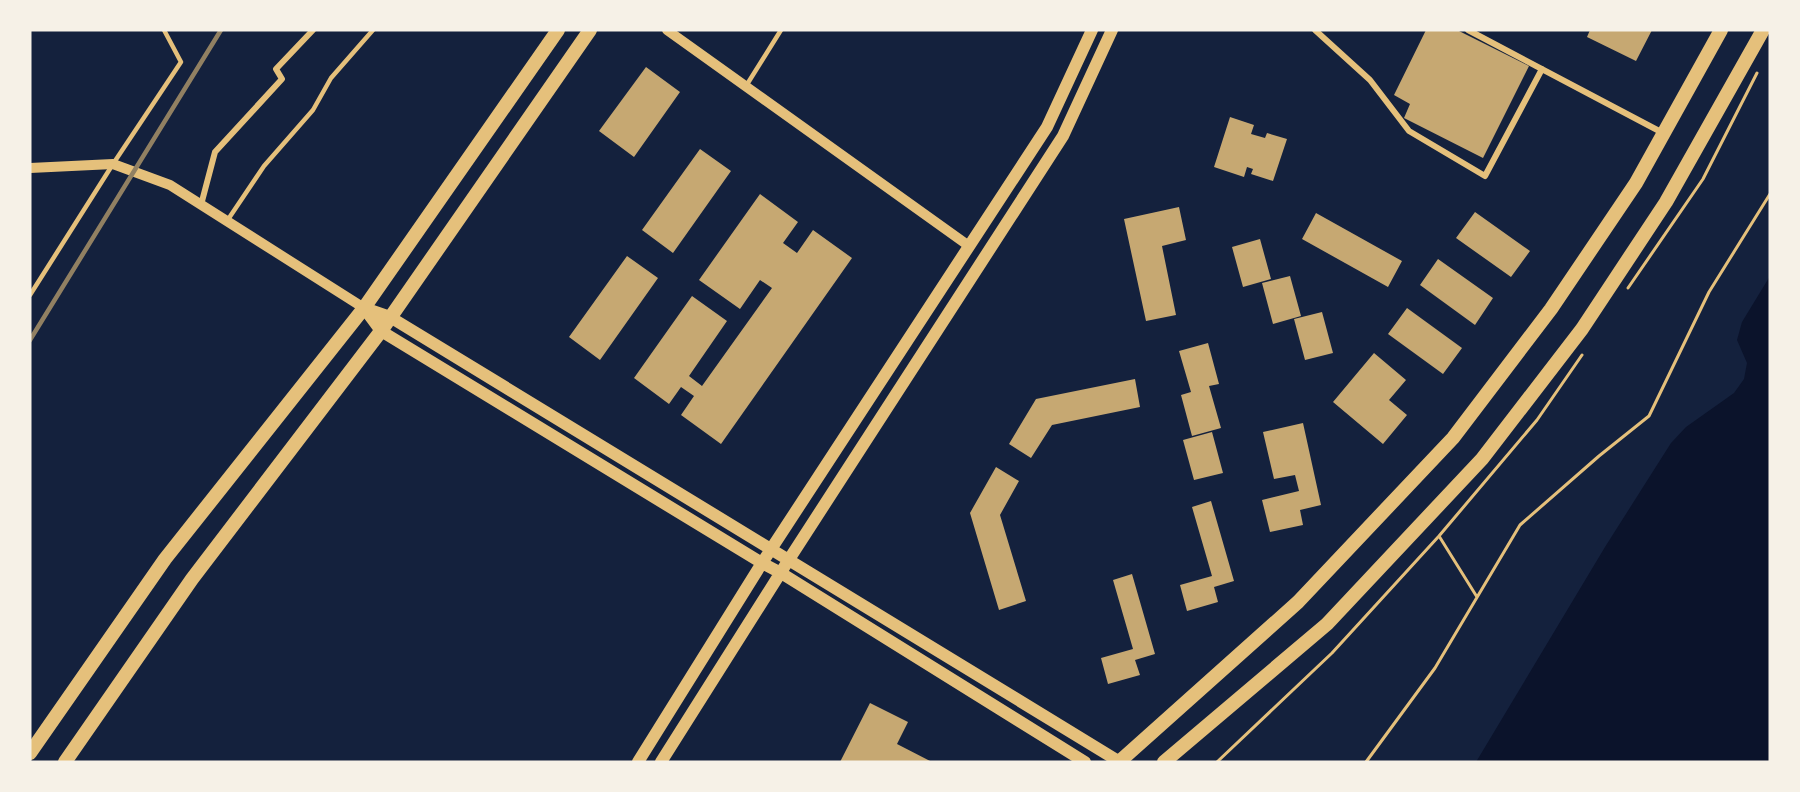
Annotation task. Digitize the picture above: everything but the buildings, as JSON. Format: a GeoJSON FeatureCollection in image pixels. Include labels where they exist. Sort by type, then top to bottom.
{"type":"FeatureCollection","features":[{"type":"Feature","properties":{"kind":"main road"},"geometry":{"type":"LineString","coordinates":[[30,753],[165,559],[364,308],[558,30]]}},
{"type":"Feature","properties":{"kind":"main road"},"geometry":{"type":"LineString","coordinates":[[65,762],[192,579],[381,331],[590,30]]}},
{"type":"Feature","properties":{"kind":"main road"},"geometry":{"type":"LineString","coordinates":[[638,762],[762,563],[1047,127],[1092,30]]}},
{"type":"Feature","properties":{"kind":"main road"},"geometry":{"type":"LineString","coordinates":[[661,762],[1063,136],[1112,30]]}},
{"type":"Feature","properties":{"kind":"main road"},"geometry":{"type":"LineString","coordinates":[[364,308],[390,317],[1119,762],[1298,602],[1453,438],[1551,309],[1636,183],[1721,30]]}},
{"type":"Feature","properties":{"kind":"main road"},"geometry":{"type":"LineString","coordinates":[[1164,762],[1327,624],[1482,459],[1581,329],[1666,202],[1762,30]]}},
{"type":"Feature","properties":{"kind":"main road"},"geometry":{"type":"LineString","coordinates":[[364,308],[381,331],[781,573],[1085,762]]}},
{"type":"Feature","properties":{"kind":"street"},"geometry":{"type":"LineString","coordinates":[[201,205],[214,152],[282,79],[276,69],[313,30]]}},
{"type":"Feature","properties":{"kind":"street"},"geometry":{"type":"LineString","coordinates":[[667,30],[969,246]]}},
{"type":"Feature","properties":{"kind":"street"},"geometry":{"type":"LineString","coordinates":[[1314,30],[1370,80],[1409,131],[1485,176],[1542,69]]}},
{"type":"Feature","properties":{"kind":"street"},"geometry":{"type":"LineString","coordinates":[[1468,30],[1663,133]]}},
{"type":"Feature","properties":{"kind":"street"},"geometry":{"type":"LineString","coordinates":[[30,168],[113,164],[170,185],[364,308]]}},
{"type":"Feature","properties":{"kind":"lane"},"geometry":{"type":"LineString","coordinates":[[30,295],[181,62],[164,30]]}},
{"type":"Feature","properties":{"kind":"lane"},"geometry":{"type":"LineString","coordinates":[[227,221],[264,166],[313,110],[331,78],[373,30]]}},
{"type":"Feature","properties":{"kind":"lane"},"geometry":{"type":"LineString","coordinates":[[746,86],[781,30]]}},
{"type":"Feature","properties":{"kind":"path"},"geometry":{"type":"LineString","coordinates":[[1366,762],[1435,668],[1520,525],[1649,416],[1708,292],[1770,194]]}},
{"type":"Feature","properties":{"kind":"path"},"geometry":{"type":"LineString","coordinates":[[1439,536],[1477,597]]}},
{"type":"Feature","properties":{"kind":"water"},"geometry":{"type":"Polygon","coordinates":[[[1770,276],[1770,762],[1476,762],[1605,547],[1671,443],[1686,427],[1734,393],[1744,379],[1747,363],[1737,340],[1742,322],[1770,276]]]}},
{"type":"Feature","properties":{"kind":"railway"},"geometry":{"type":"LineString","coordinates":[[30,340],[221,30]]}}]}
